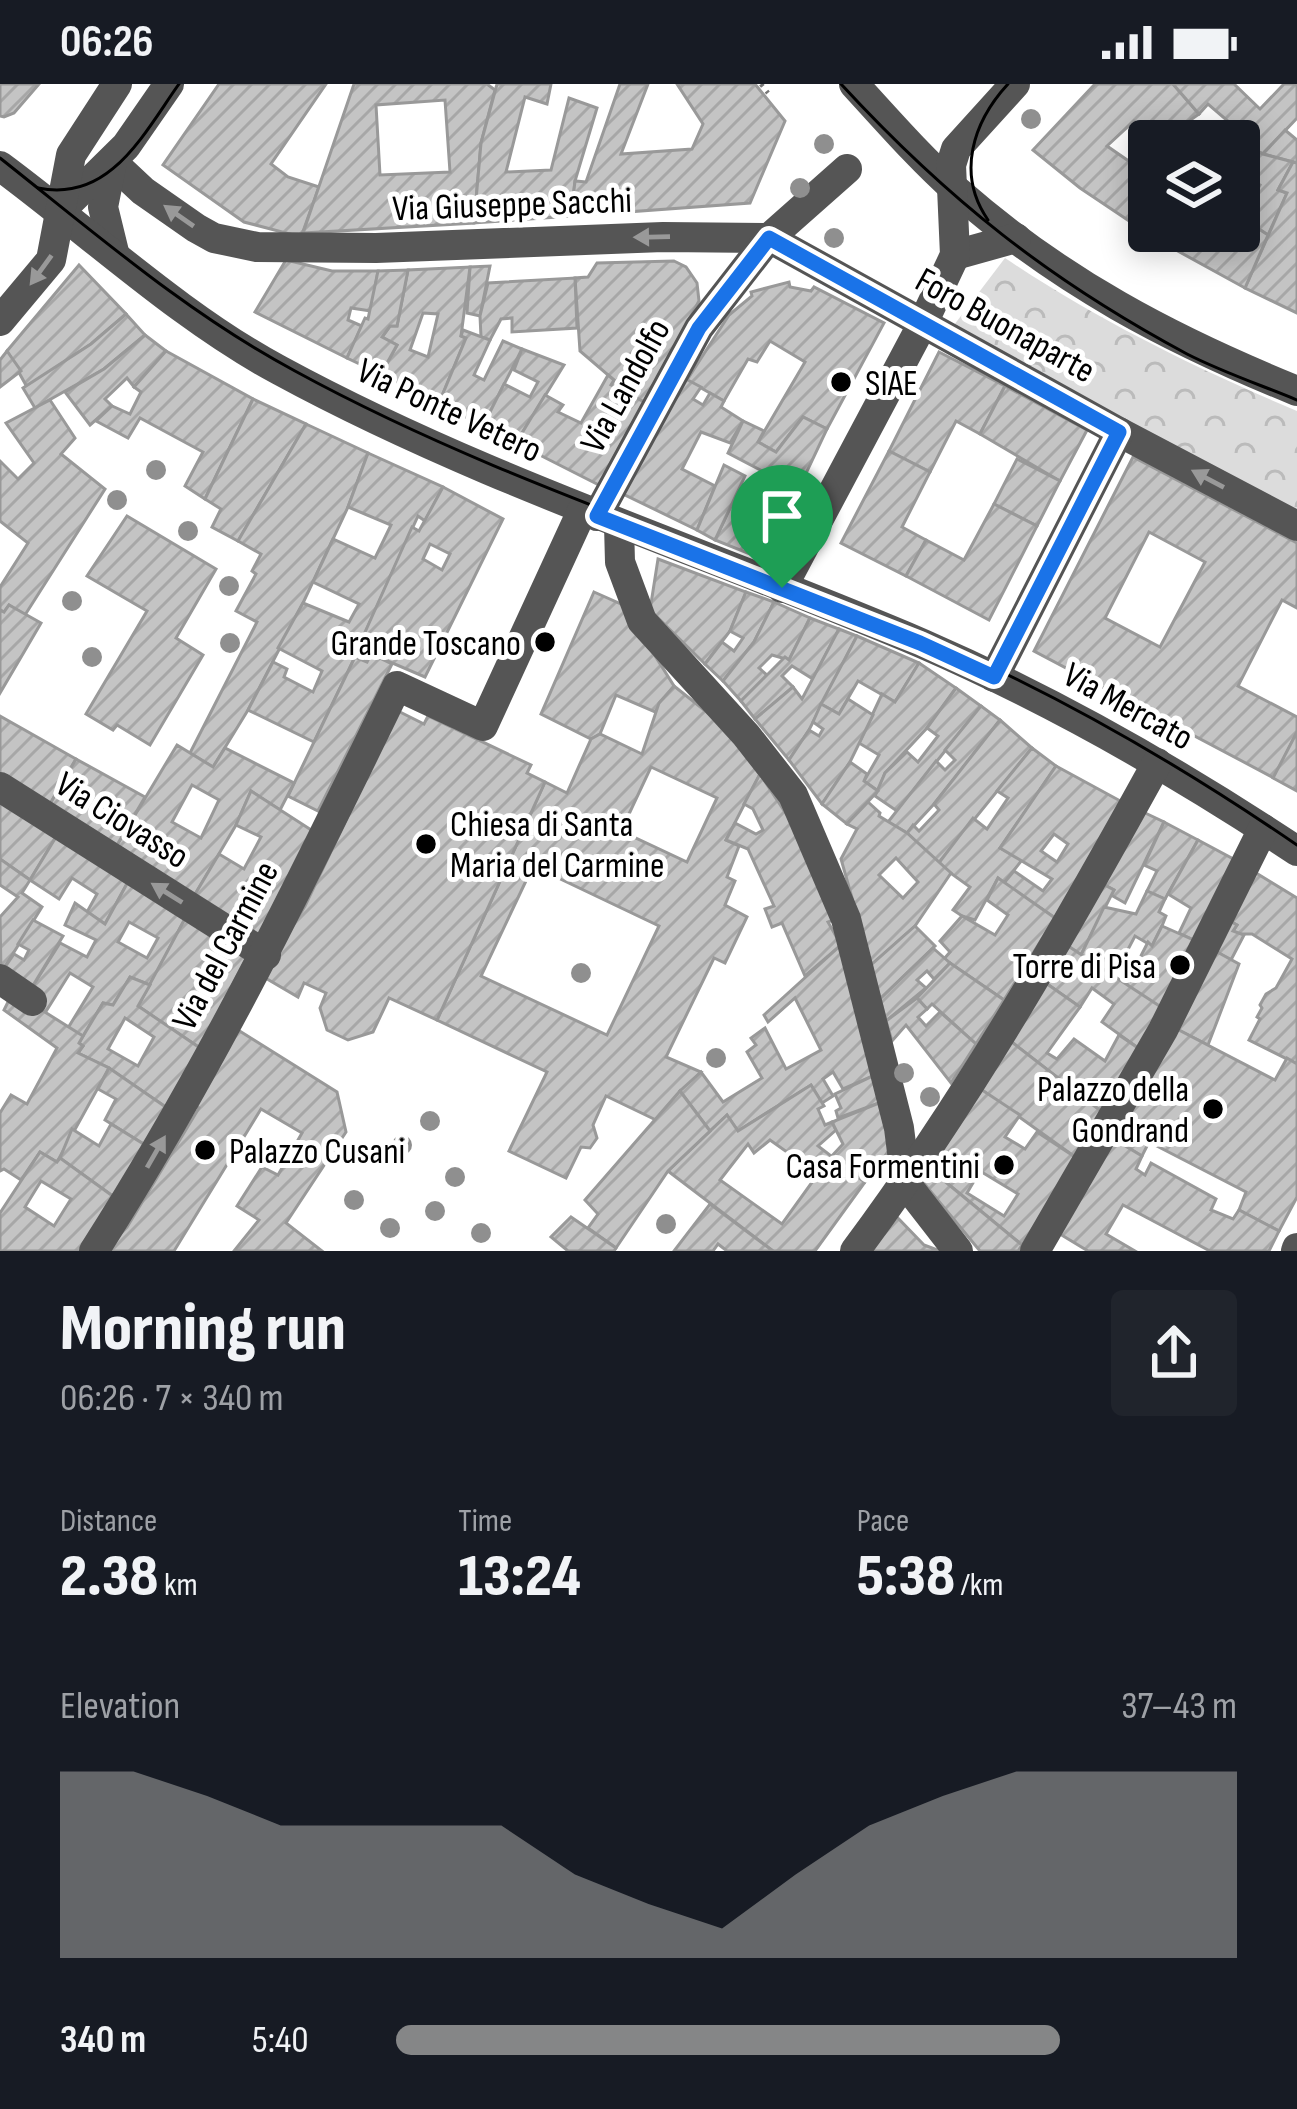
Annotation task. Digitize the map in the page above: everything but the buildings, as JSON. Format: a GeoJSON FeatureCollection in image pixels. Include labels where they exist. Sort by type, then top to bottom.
{"type":"FeatureCollection","features":[{"type":"Feature","properties":{"kind":"street"},"geometry":{"type":"LineString","coordinates":[[0,320],[51,260],[75,146],[117,84]]}},
{"type":"Feature","properties":{"kind":"street"},"geometry":{"type":"LineString","coordinates":[[61,210],[112,162],[170,84]]}},
{"type":"Feature","properties":{"kind":"street","name":"Foro Buonaparte"},"geometry":{"type":"LineString","coordinates":[[854,84],[953,188],[1100,297],[1192,348],[1297,391]]}},
{"type":"Feature","properties":{"kind":"street"},"geometry":{"type":"LineString","coordinates":[[782,588],[955,255],[951,165],[956,149],[1015,84]]}},
{"type":"Feature","properties":{"kind":"street"},"geometry":{"type":"LineString","coordinates":[[112,162],[103,207],[114,252]]}},
{"type":"Feature","properties":{"kind":"street","name":"Via Giuseppe Sacchi"},"geometry":{"type":"LineString","coordinates":[[112,162],[143,191],[196,228],[257,248],[664,236],[769,238]]}},
{"type":"Feature","properties":{"kind":"street","name":"Via Ponte Vetero"},"geometry":{"type":"LineString","coordinates":[[0,166],[272,367],[405,434],[782,588]]}},
{"type":"Feature","properties":{"kind":"street"},"geometry":{"type":"LineString","coordinates":[[769,238],[847,170]]}},
{"type":"Feature","properties":{"kind":"street","name":"Foro Buonaparte"},"geometry":{"type":"LineString","coordinates":[[769,238],[1297,526]]}},
{"type":"Feature","properties":{"kind":"street","name":"Via Landolfo"},"geometry":{"type":"LineString","coordinates":[[418,696],[483,726],[699,328],[769,238]]}},
{"type":"Feature","properties":{"kind":"street"},"geometry":{"type":"LineString","coordinates":[[955,255],[1016,238]]}},
{"type":"Feature","properties":{"kind":"street"},"geometry":{"type":"LineString","coordinates":[[994,677],[1119,432]]}},
{"type":"Feature","properties":{"kind":"street"},"geometry":{"type":"LineString","coordinates":[[599,517],[641,621],[746,735],[793,795],[846,919],[879,1042],[906,1184],[958,1251]]}},
{"type":"Feature","properties":{"kind":"street","name":"Via Mercato"},"geometry":{"type":"LineString","coordinates":[[782,588],[994,677],[1156,763],[1297,850]]}},
{"type":"Feature","properties":{"kind":"street","name":"Via del Carmine"},"geometry":{"type":"LineString","coordinates":[[94,1251],[154,1157],[266,956],[397,686],[418,696]]}},
{"type":"Feature","properties":{"kind":"street"},"geometry":{"type":"LineString","coordinates":[[855,1251],[906,1184],[960,1098],[1106,856],[1156,763]]}},
{"type":"Feature","properties":{"kind":"street","name":"Via Ciovasso"},"geometry":{"type":"LineString","coordinates":[[0,787],[266,956]]}},
{"type":"Feature","properties":{"kind":"street"},"geometry":{"type":"LineString","coordinates":[[1035,1251],[1143,1066],[1263,829]]}},
{"type":"Feature","properties":{"kind":"street"},"geometry":{"type":"LineString","coordinates":[[0,979],[32,1001]]}},
{"type":"Feature","properties":{"kind":"path"},"geometry":{"type":"LineString","coordinates":[[761,84],[768,93]]}},
{"type":"Feature","properties":{"kind":"green space"},"geometry":{"type":"Polygon","coordinates":[[[1005,258],[1147,342],[1297,411],[1297,513],[951,329],[1005,258]]]}},
{"type":"Feature","properties":{"kind":"tram line"},"geometry":{"type":"LineString","coordinates":[[38,188],[63,190],[105,175],[138,142],[179,84]]}},
{"type":"Feature","properties":{"kind":"tram line"},"geometry":{"type":"LineString","coordinates":[[841,84],[920,164],[1045,266],[1187,354],[1297,400]]}},
{"type":"Feature","properties":{"kind":"tram line"},"geometry":{"type":"LineString","coordinates":[[988,220],[973,185],[973,149],[986,115],[1008,84]]}},
{"type":"Feature","properties":{"kind":"tram line"},"geometry":{"type":"LineString","coordinates":[[0,158],[180,298],[295,371],[457,450],[1002,672],[1132,740],[1297,845]]}},
{"type":"Feature","properties":{"kind":"place","name":"SIAE"},"geometry":{"type":"Point","coordinates":[841,382]}},
{"type":"Feature","properties":{"kind":"place","name":"Grande Toscano"},"geometry":{"type":"Point","coordinates":[545,642]}},
{"type":"Feature","properties":{"kind":"place","name":"Chiesa di Santa Maria del Carmine"},"geometry":{"type":"Point","coordinates":[426,844]}},
{"type":"Feature","properties":{"kind":"place","name":"Torre di Pisa"},"geometry":{"type":"Point","coordinates":[1180,965]}},
{"type":"Feature","properties":{"kind":"place","name":"Palazzo della Gondrand"},"geometry":{"type":"Point","coordinates":[1213,1109]}},
{"type":"Feature","properties":{"kind":"place","name":"Palazzo Cusani"},"geometry":{"type":"Point","coordinates":[205,1150]}},
{"type":"Feature","properties":{"kind":"place","name":"Casa Formentini"},"geometry":{"type":"Point","coordinates":[1004,1165]}},
{"type":"Feature","properties":{"kind":"route"},"geometry":{"type":"LineString","coordinates":[[769,238],[1119,432],[994,677],[782,588],[597,516],[699,328],[769,238]]}}]}
